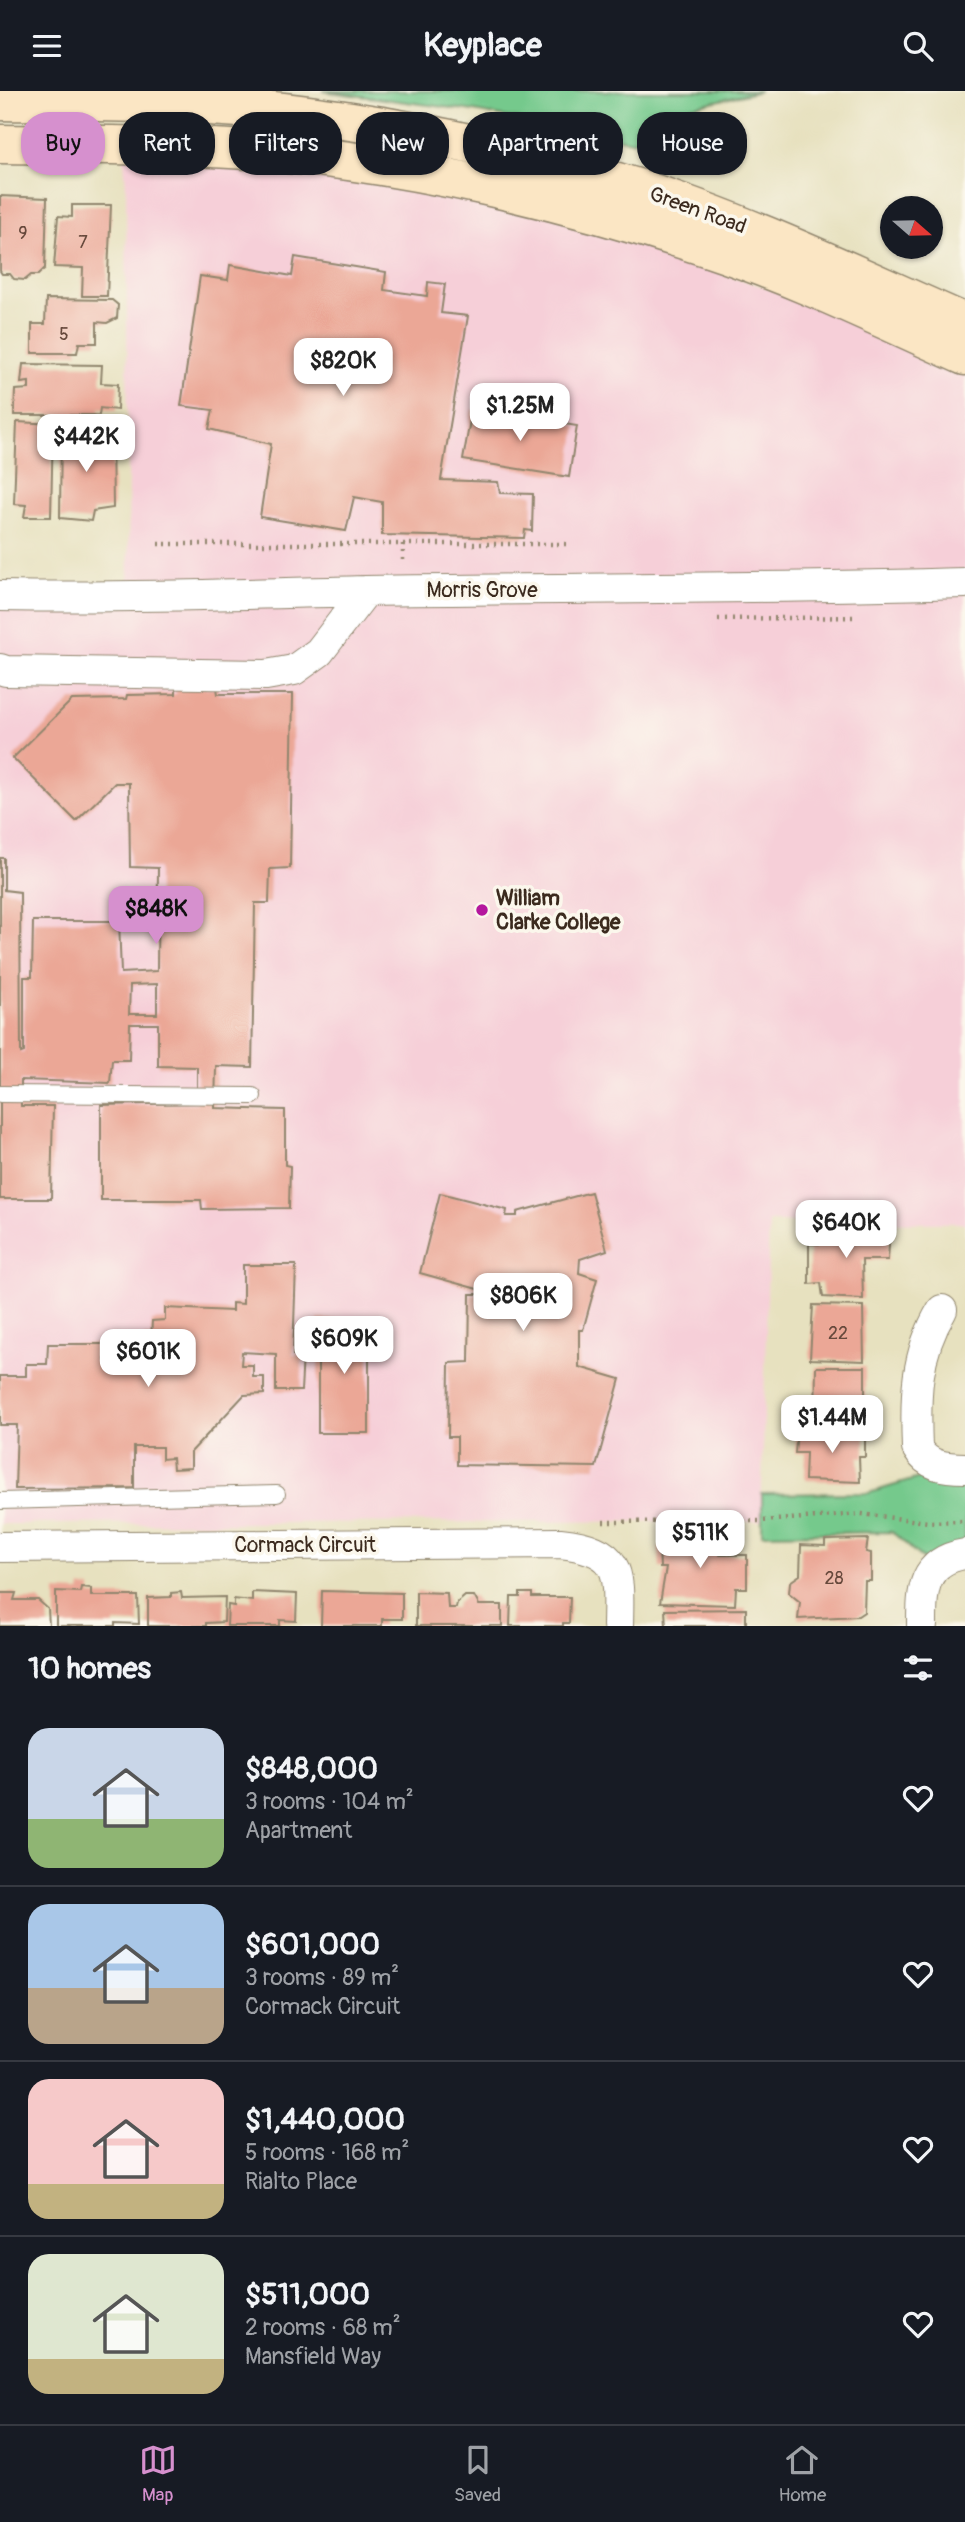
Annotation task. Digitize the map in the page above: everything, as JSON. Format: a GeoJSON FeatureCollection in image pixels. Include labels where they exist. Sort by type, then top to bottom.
{"type":"FeatureCollection","features":[{"type":"Feature","properties":{"kind":"main road","name":"Green Road"},"geometry":{"type":"LineString","coordinates":[[0,101],[157,104],[254,110],[352,123],[448,140],[638,188],[729,220],[965,323]]}},
{"type":"Feature","properties":{"kind":"main road","name":"Green Road"},"geometry":{"type":"LineString","coordinates":[[0,144],[152,145],[250,150],[442,177],[523,194],[621,220],[715,250],[815,290],[965,356]]}},
{"type":"Feature","properties":{"kind":"street","name":"Morris Grove"},"geometry":{"type":"LineString","coordinates":[[0,596],[129,598],[366,591],[786,588],[965,583]]}},
{"type":"Feature","properties":{"kind":"street"},"geometry":{"type":"LineString","coordinates":[[0,669],[266,675],[295,670],[319,652],[366,591]]}},
{"type":"Feature","properties":{"kind":"street"},"geometry":{"type":"LineString","coordinates":[[942,1310],[933,1325],[919,1365],[917,1448],[921,1456],[933,1464],[965,1468]]}},
{"type":"Feature","properties":{"kind":"street","name":"Cormack Circuit"},"geometry":{"type":"LineString","coordinates":[[0,1547],[560,1543],[585,1546],[606,1557],[613,1566],[618,1581],[618,1626]]}},
{"type":"Feature","properties":{"kind":"street"},"geometry":{"type":"LineString","coordinates":[[922,1626],[925,1583],[933,1568],[947,1559],[965,1554]]}},
{"type":"Feature","properties":{"kind":"lane"},"geometry":{"type":"LineString","coordinates":[[0,1094],[253,1096]]}},
{"type":"Feature","properties":{"kind":"lane"},"geometry":{"type":"LineString","coordinates":[[0,1501],[277,1494]]}},
{"type":"Feature","properties":{"kind":"path"},"geometry":{"type":"LineString","coordinates":[[158,544],[567,544]]}},
{"type":"Feature","properties":{"kind":"shaded area","name":"William Clarke College"},"geometry":{"type":"Polygon","coordinates":[[[215,154],[229,156],[229,175],[342,175],[342,167],[356,168],[356,175],[442,177],[965,356],[965,1223],[769,1222],[761,1521],[0,1524],[0,596],[129,598],[125,175],[215,175],[215,154]]]}},
{"type":"Feature","properties":{"kind":"green space"},"geometry":{"type":"Polygon","coordinates":[[[323,91],[760,91],[686,108],[679,112],[637,112],[637,138],[632,141],[623,139],[623,112],[474,111],[323,91]]]}},
{"type":"Feature","properties":{"kind":"green space"},"geometry":{"type":"Polygon","coordinates":[[[952,1468],[965,1468],[965,1554],[933,1568],[892,1532],[762,1534],[762,1494],[869,1493],[952,1468]]]}},
{"type":"Feature","properties":{"kind":"building"},"geometry":{"type":"Polygon","coordinates":[[[0,196],[47,198],[45,268],[38,275],[31,275],[25,280],[14,279],[10,274],[2,274],[0,271],[0,196]]]}},
{"type":"Feature","properties":{"kind":"building"},"geometry":{"type":"Polygon","coordinates":[[[72,205],[111,205],[107,296],[82,296],[83,268],[54,267],[58,216],[72,217],[72,205]]]}},
{"type":"Feature","properties":{"kind":"building"},"geometry":{"type":"Polygon","coordinates":[[[295,257],[386,272],[384,290],[427,296],[428,282],[445,284],[441,313],[468,316],[441,480],[498,482],[500,493],[533,494],[532,531],[525,530],[524,538],[382,535],[382,502],[354,497],[346,531],[260,517],[271,444],[209,429],[213,410],[181,406],[200,276],[228,280],[230,265],[292,276],[295,257]]]}},
{"type":"Feature","properties":{"kind":"building"},"geometry":{"type":"Polygon","coordinates":[[[46,299],[112,300],[118,305],[117,318],[107,323],[97,322],[97,343],[79,343],[77,353],[32,353],[32,324],[45,324],[46,299]]]}},
{"type":"Feature","properties":{"kind":"building"},"geometry":{"type":"Polygon","coordinates":[[[23,364],[102,365],[101,383],[118,384],[117,410],[100,408],[99,415],[14,415],[15,390],[29,389],[29,382],[21,383],[23,364]]]}},
{"type":"Feature","properties":{"kind":"building"},"geometry":{"type":"Polygon","coordinates":[[[472,409],[577,426],[569,477],[463,460],[472,409]]]}},
{"type":"Feature","properties":{"kind":"building"},"geometry":{"type":"Polygon","coordinates":[[[17,422],[53,424],[51,517],[24,517],[26,505],[14,504],[17,422]]]}},
{"type":"Feature","properties":{"kind":"building"},"geometry":{"type":"Polygon","coordinates":[[[61,430],[112,433],[113,508],[93,511],[91,521],[60,518],[61,430]]]}},
{"type":"Feature","properties":{"kind":"building"},"geometry":{"type":"Polygon","coordinates":[[[176,687],[217,688],[218,694],[293,694],[290,868],[270,869],[269,903],[255,903],[252,1067],[216,1066],[215,1108],[285,1110],[285,1165],[290,1166],[289,1208],[202,1209],[201,1200],[101,1200],[101,1105],[197,1103],[197,1067],[158,1066],[158,1024],[130,1024],[129,1060],[112,1060],[110,1083],[21,1080],[21,1106],[53,1106],[51,1199],[0,1199],[0,858],[4,858],[4,890],[20,892],[21,1053],[24,1052],[24,977],[32,977],[33,921],[119,921],[121,973],[157,971],[158,868],[130,867],[129,783],[115,783],[76,821],[13,758],[72,700],[126,699],[127,695],[176,694],[176,687]],[[157,984],[130,985],[129,1014],[157,1014],[157,984]]]}},
{"type":"Feature","properties":{"kind":"building"},"geometry":{"type":"Polygon","coordinates":[[[591,1192],[607,1250],[580,1259],[579,1273],[597,1279],[583,1330],[579,1330],[579,1367],[620,1379],[596,1467],[457,1465],[457,1437],[448,1437],[449,1363],[469,1362],[470,1294],[480,1294],[481,1290],[420,1273],[440,1193],[507,1210],[506,1216],[517,1216],[517,1212],[591,1192]]]}},
{"type":"Feature","properties":{"kind":"building"},"geometry":{"type":"Polygon","coordinates":[[[826,1227],[890,1230],[888,1260],[862,1260],[863,1299],[823,1297],[821,1283],[809,1284],[809,1244],[825,1244],[826,1227]]]}},
{"type":"Feature","properties":{"kind":"building"},"geometry":{"type":"Polygon","coordinates":[[[243,1265],[296,1265],[293,1355],[303,1354],[301,1391],[276,1391],[276,1354],[242,1352],[241,1365],[253,1365],[253,1377],[264,1377],[264,1394],[244,1395],[191,1452],[191,1468],[173,1469],[172,1458],[162,1459],[162,1447],[134,1447],[134,1488],[15,1489],[17,1425],[0,1425],[0,1376],[26,1376],[26,1364],[47,1364],[48,1344],[105,1344],[105,1360],[136,1356],[132,1352],[147,1336],[151,1339],[152,1321],[165,1320],[165,1308],[232,1311],[232,1303],[243,1304],[243,1265]]]}},
{"type":"Feature","properties":{"kind":"building"},"geometry":{"type":"Polygon","coordinates":[[[813,1305],[863,1306],[864,1361],[810,1359],[813,1305]]]}},
{"type":"Feature","properties":{"kind":"building"},"geometry":{"type":"Polygon","coordinates":[[[318,1319],[369,1319],[369,1433],[318,1433],[318,1319]]]}},
{"type":"Feature","properties":{"kind":"building"},"geometry":{"type":"Polygon","coordinates":[[[816,1367],[865,1367],[865,1423],[815,1420],[816,1367]]]}},
{"type":"Feature","properties":{"kind":"building"},"geometry":{"type":"Polygon","coordinates":[[[865,1431],[865,1457],[859,1457],[860,1482],[805,1480],[806,1453],[795,1453],[797,1432],[865,1431]]]}},
{"type":"Feature","properties":{"kind":"building"},"geometry":{"type":"Polygon","coordinates":[[[722,1532],[720,1555],[747,1555],[747,1588],[736,1588],[735,1605],[660,1603],[666,1568],[660,1568],[659,1547],[665,1547],[665,1533],[722,1532]]]}},
{"type":"Feature","properties":{"kind":"building"},"geometry":{"type":"Polygon","coordinates":[[[868,1539],[866,1552],[871,1553],[871,1581],[865,1581],[864,1612],[858,1616],[798,1619],[800,1602],[789,1593],[790,1582],[800,1575],[801,1545],[825,1546],[825,1540],[868,1539]]]}},
{"type":"Feature","properties":{"kind":"building"},"geometry":{"type":"Polygon","coordinates":[[[81,1587],[91,1588],[91,1596],[138,1596],[139,1624],[56,1626],[56,1591],[80,1592],[81,1587]]]}},
{"type":"Feature","properties":{"kind":"building"},"geometry":{"type":"Polygon","coordinates":[[[322,1591],[402,1593],[402,1619],[382,1619],[382,1626],[321,1626],[322,1591]]]}},
{"type":"Feature","properties":{"kind":"building"},"geometry":{"type":"Polygon","coordinates":[[[181,1592],[182,1598],[225,1597],[224,1622],[206,1623],[206,1626],[148,1626],[148,1598],[171,1597],[171,1593],[181,1592]]]}},
{"type":"Feature","properties":{"kind":"building"},"geometry":{"type":"Polygon","coordinates":[[[252,1592],[297,1594],[296,1621],[280,1620],[280,1626],[227,1626],[228,1605],[234,1606],[234,1599],[252,1601],[252,1592]]]}},
{"type":"Feature","properties":{"kind":"building"},"geometry":{"type":"Polygon","coordinates":[[[416,1592],[447,1593],[448,1608],[456,1608],[457,1603],[465,1596],[474,1596],[479,1605],[502,1605],[502,1626],[416,1626],[416,1592]]]}},
{"type":"Feature","properties":{"kind":"building"},"geometry":{"type":"Polygon","coordinates":[[[0,1593],[16,1593],[14,1600],[38,1600],[48,1609],[49,1626],[0,1626],[0,1593]]]}},
{"type":"Feature","properties":{"kind":"building"},"geometry":{"type":"Polygon","coordinates":[[[520,1593],[532,1593],[532,1597],[570,1597],[569,1623],[563,1623],[563,1626],[510,1626],[511,1597],[520,1597],[520,1593]]]}},
{"type":"Feature","properties":{"kind":"building"},"geometry":{"type":"Polygon","coordinates":[[[746,1609],[746,1626],[666,1626],[665,1610],[746,1609]]]}},
{"type":"Feature","properties":{"kind":"place","name":"William Clarke College"},"geometry":{"type":"Point","coordinates":[482,910]}}]}
